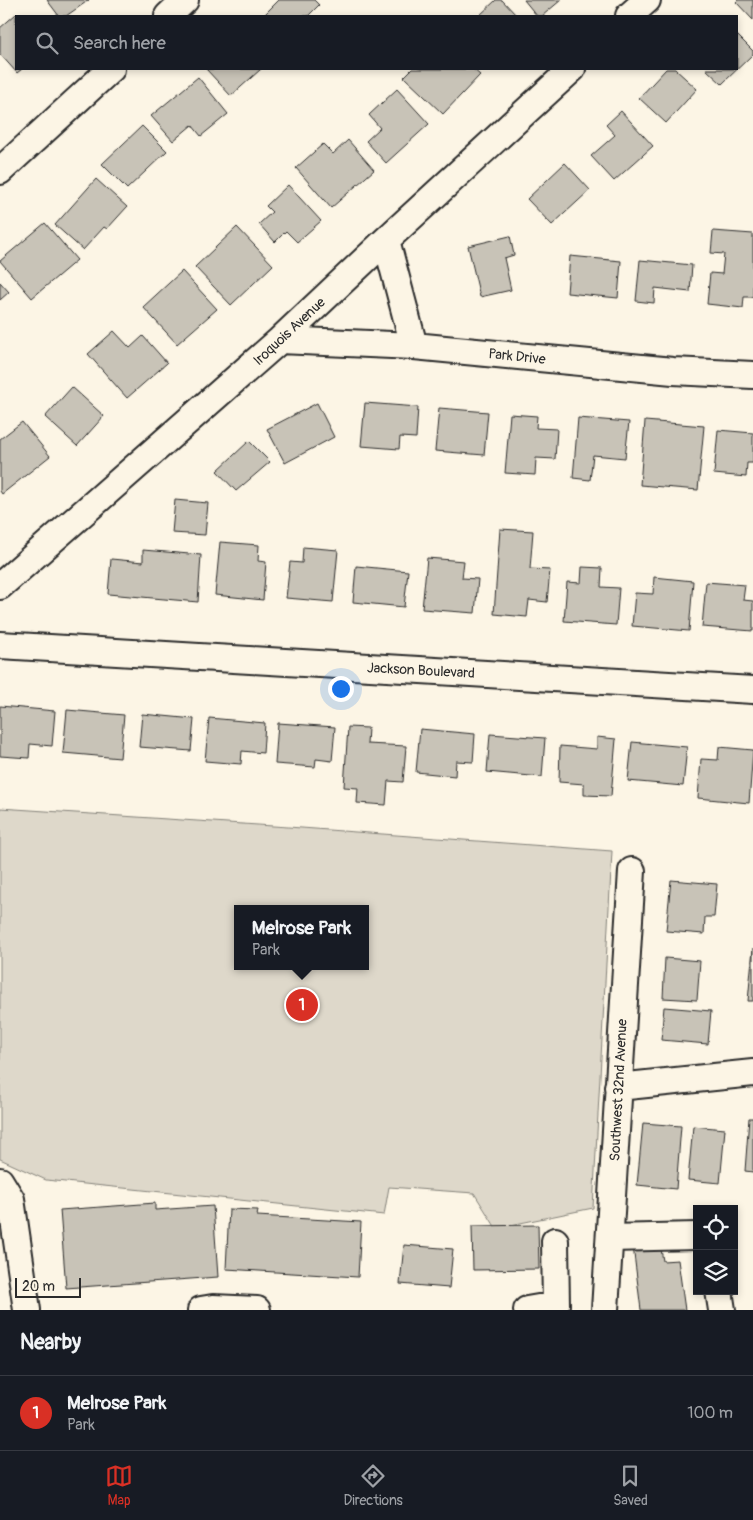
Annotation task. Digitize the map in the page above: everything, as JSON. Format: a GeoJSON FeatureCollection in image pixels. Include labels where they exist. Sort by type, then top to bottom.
{"type":"FeatureCollection","features":[{"type":"Feature","properties":{"kind":"street"},"geometry":{"type":"LineString","coordinates":[[169,15],[185,0]]}},
{"type":"Feature","properties":{"kind":"street"},"geometry":{"type":"LineString","coordinates":[[630,15],[647,0]]}},
{"type":"Feature","properties":{"kind":"street"},"geometry":{"type":"LineString","coordinates":[[0,171],[110,70]]}},
{"type":"Feature","properties":{"kind":"street","name":"Iroquois Avenue"},"geometry":{"type":"LineString","coordinates":[[0,586],[280,340],[571,70]]}},
{"type":"Feature","properties":{"kind":"street"},"geometry":{"type":"LineString","coordinates":[[386,240],[414,346]]}},
{"type":"Feature","properties":{"kind":"street","name":"Park Drive"},"geometry":{"type":"LineString","coordinates":[[280,340],[414,346],[673,372],[753,375]]}},
{"type":"Feature","properties":{"kind":"street","name":"Jackson Boulevard"},"geometry":{"type":"LineString","coordinates":[[0,645],[753,690]]}},
{"type":"Feature","properties":{"kind":"street","name":"Southwest 32nd Avenue"},"geometry":{"type":"LineString","coordinates":[[605,1310],[632,871]]}},
{"type":"Feature","properties":{"kind":"street"},"geometry":{"type":"LineString","coordinates":[[618,1087],[753,1073]]}},
{"type":"Feature","properties":{"kind":"street"},"geometry":{"type":"LineString","coordinates":[[0,1181],[11,1200],[26,1310]]}},
{"type":"Feature","properties":{"kind":"street"},"geometry":{"type":"LineString","coordinates":[[610,1238],[693,1236]]}},
{"type":"Feature","properties":{"kind":"street"},"geometry":{"type":"LineString","coordinates":[[527,1310],[556,1305],[554,1242]]}},
{"type":"Feature","properties":{"kind":"street"},"geometry":{"type":"LineString","coordinates":[[720,1295],[722,1310]]}},
{"type":"Feature","properties":{"kind":"street"},"geometry":{"type":"LineString","coordinates":[[209,1310],[257,1310]]}},
{"type":"Feature","properties":{"kind":"shaded area"},"geometry":{"type":"Polygon","coordinates":[[[0,808],[612,851],[593,1208],[496,1228],[474,1193],[389,1187],[384,1215],[46,1180],[0,1159],[0,808]]]}},
{"type":"Feature","properties":{"kind":"building"},"geometry":{"type":"Polygon","coordinates":[[[47,0],[89,0],[67,15],[58,15],[47,0]]]}},
{"type":"Feature","properties":{"kind":"building"},"geometry":{"type":"Polygon","coordinates":[[[279,0],[314,0],[319,5],[309,15],[264,15],[279,0]]]}},
{"type":"Feature","properties":{"kind":"building"},"geometry":{"type":"Polygon","coordinates":[[[496,0],[502,0],[516,15],[480,15],[496,0]]]}},
{"type":"Feature","properties":{"kind":"building"},"geometry":{"type":"Polygon","coordinates":[[[524,0],[561,0],[543,15],[536,15],[524,0]]]}},
{"type":"Feature","properties":{"kind":"building"},"geometry":{"type":"Polygon","coordinates":[[[738,0],[753,0],[753,20],[736,2],[738,0]]]}},
{"type":"Feature","properties":{"kind":"building"},"geometry":{"type":"Polygon","coordinates":[[[16,14],[17,15],[15,15],[15,70],[21,70],[17,73],[0,54],[0,28],[16,14]]]}},
{"type":"Feature","properties":{"kind":"building"},"geometry":{"type":"Polygon","coordinates":[[[738,36],[753,51],[753,54],[738,69],[738,36]]]}},
{"type":"Feature","properties":{"kind":"building"},"geometry":{"type":"Polygon","coordinates":[[[207,70],[260,70],[231,96],[207,70]]]}},
{"type":"Feature","properties":{"kind":"building"},"geometry":{"type":"Polygon","coordinates":[[[411,70],[474,70],[480,75],[443,114],[404,77],[411,70]]]}},
{"type":"Feature","properties":{"kind":"building"},"geometry":{"type":"Polygon","coordinates":[[[665,70],[676,70],[697,89],[666,123],[639,98],[665,70]]]}},
{"type":"Feature","properties":{"kind":"building"},"geometry":{"type":"Polygon","coordinates":[[[707,70],[736,70],[722,84],[707,70]]]}},
{"type":"Feature","properties":{"kind":"building"},"geometry":{"type":"Polygon","coordinates":[[[198,77],[228,114],[201,136],[192,125],[173,141],[151,116],[198,77]]]}},
{"type":"Feature","properties":{"kind":"building"},"geometry":{"type":"Polygon","coordinates":[[[397,89],[429,124],[386,163],[366,141],[380,128],[369,115],[397,89]]]}},
{"type":"Feature","properties":{"kind":"building"},"geometry":{"type":"Polygon","coordinates":[[[621,111],[653,146],[614,181],[591,156],[615,135],[606,125],[621,111]]]}},
{"type":"Feature","properties":{"kind":"building"},"geometry":{"type":"Polygon","coordinates":[[[142,126],[167,151],[127,189],[102,164],[142,126]]]}},
{"type":"Feature","properties":{"kind":"building"},"geometry":{"type":"Polygon","coordinates":[[[348,140],[374,170],[331,208],[296,168],[323,144],[333,154],[348,140]]]}},
{"type":"Feature","properties":{"kind":"building"},"geometry":{"type":"Polygon","coordinates":[[[565,163],[590,190],[552,225],[527,199],[565,163]]]}},
{"type":"Feature","properties":{"kind":"building"},"geometry":{"type":"Polygon","coordinates":[[[96,179],[127,207],[107,229],[104,227],[83,250],[55,225],[96,179]]]}},
{"type":"Feature","properties":{"kind":"building"},"geometry":{"type":"Polygon","coordinates":[[[288,185],[321,221],[297,242],[286,231],[275,242],[259,224],[272,212],[266,206],[288,185]]]}},
{"type":"Feature","properties":{"kind":"building"},"geometry":{"type":"Polygon","coordinates":[[[45,223],[77,260],[32,298],[0,261],[45,223]]]}},
{"type":"Feature","properties":{"kind":"building"},"geometry":{"type":"Polygon","coordinates":[[[237,227],[273,265],[231,305],[195,267],[237,227]]]}},
{"type":"Feature","properties":{"kind":"building"},"geometry":{"type":"Polygon","coordinates":[[[713,231],[753,234],[753,297],[744,297],[743,308],[707,304],[710,273],[722,274],[724,254],[711,253],[713,231]]]}},
{"type":"Feature","properties":{"kind":"building"},"geometry":{"type":"Polygon","coordinates":[[[510,236],[514,255],[504,258],[511,290],[480,297],[468,246],[510,236]]]}},
{"type":"Feature","properties":{"kind":"building"},"geometry":{"type":"Polygon","coordinates":[[[570,256],[621,261],[618,298],[567,293],[570,256]]]}},
{"type":"Feature","properties":{"kind":"building"},"geometry":{"type":"Polygon","coordinates":[[[640,260],[692,265],[690,292],[655,288],[654,303],[636,301],[640,260]]]}},
{"type":"Feature","properties":{"kind":"building"},"geometry":{"type":"Polygon","coordinates":[[[182,271],[217,309],[177,344],[143,307],[182,271]]]}},
{"type":"Feature","properties":{"kind":"building"},"geometry":{"type":"Polygon","coordinates":[[[0,282],[9,292],[0,300],[0,282]]]}},
{"type":"Feature","properties":{"kind":"building"},"geometry":{"type":"Polygon","coordinates":[[[114,331],[130,348],[143,336],[167,363],[127,398],[88,354],[114,331]]]}},
{"type":"Feature","properties":{"kind":"building"},"geometry":{"type":"Polygon","coordinates":[[[72,387],[104,416],[77,446],[45,417],[72,387]]]}},
{"type":"Feature","properties":{"kind":"building"},"geometry":{"type":"Polygon","coordinates":[[[317,403],[334,437],[285,463],[267,429],[317,403]]]}},
{"type":"Feature","properties":{"kind":"building"},"geometry":{"type":"Polygon","coordinates":[[[365,403],[418,407],[416,438],[400,437],[399,449],[361,446],[365,403]]]}},
{"type":"Feature","properties":{"kind":"building"},"geometry":{"type":"Polygon","coordinates":[[[439,408],[488,412],[484,455],[435,451],[439,408]]]}},
{"type":"Feature","properties":{"kind":"building"},"geometry":{"type":"Polygon","coordinates":[[[510,414],[537,416],[536,428],[557,429],[555,459],[536,458],[535,475],[505,473],[510,414]]]}},
{"type":"Feature","properties":{"kind":"building"},"geometry":{"type":"Polygon","coordinates":[[[578,418],[629,422],[625,458],[593,455],[590,480],[573,478],[578,418]]]}},
{"type":"Feature","properties":{"kind":"building"},"geometry":{"type":"Polygon","coordinates":[[[645,421],[704,426],[698,490],[640,485],[645,421]]]}},
{"type":"Feature","properties":{"kind":"building"},"geometry":{"type":"Polygon","coordinates":[[[22,422],[50,456],[2,494],[0,491],[0,439],[22,422]]]}},
{"type":"Feature","properties":{"kind":"building"},"geometry":{"type":"Polygon","coordinates":[[[718,430],[753,433],[753,463],[747,463],[746,477],[714,474],[718,430]]]}},
{"type":"Feature","properties":{"kind":"building"},"geometry":{"type":"Polygon","coordinates":[[[249,441],[270,462],[236,491],[217,471],[249,441]]]}},
{"type":"Feature","properties":{"kind":"building"},"geometry":{"type":"Polygon","coordinates":[[[175,500],[208,503],[205,535],[172,533],[175,500]]]}},
{"type":"Feature","properties":{"kind":"building"},"geometry":{"type":"Polygon","coordinates":[[[500,529],[533,531],[530,569],[550,570],[547,602],[529,600],[527,617],[494,614],[500,529]]]}},
{"type":"Feature","properties":{"kind":"building"},"geometry":{"type":"Polygon","coordinates":[[[220,542],[259,545],[258,561],[266,562],[263,600],[215,595],[220,542]]]}},
{"type":"Feature","properties":{"kind":"building"},"geometry":{"type":"Polygon","coordinates":[[[303,547],[338,550],[333,602],[286,598],[290,562],[302,563],[303,547]]]}},
{"type":"Feature","properties":{"kind":"building"},"geometry":{"type":"Polygon","coordinates":[[[143,550],[201,555],[198,602],[108,594],[111,559],[143,562],[143,550]]]}},
{"type":"Feature","properties":{"kind":"building"},"geometry":{"type":"Polygon","coordinates":[[[427,558],[464,561],[462,578],[478,579],[475,613],[422,609],[427,558]]]}},
{"type":"Feature","properties":{"kind":"building"},"geometry":{"type":"Polygon","coordinates":[[[356,566],[408,571],[404,607],[353,602],[356,566]]]}},
{"type":"Feature","properties":{"kind":"building"},"geometry":{"type":"Polygon","coordinates":[[[582,567],[602,568],[601,587],[619,588],[616,625],[564,621],[567,582],[581,583],[582,567]]]}},
{"type":"Feature","properties":{"kind":"building"},"geometry":{"type":"Polygon","coordinates":[[[654,577],[693,581],[689,631],[632,626],[635,593],[653,594],[654,577]]]}},
{"type":"Feature","properties":{"kind":"building"},"geometry":{"type":"Polygon","coordinates":[[[706,582],[745,585],[743,600],[753,601],[753,631],[702,627],[706,582]]]}},
{"type":"Feature","properties":{"kind":"building"},"geometry":{"type":"Polygon","coordinates":[[[0,706],[55,711],[52,746],[30,744],[29,758],[0,756],[0,706]]]}},
{"type":"Feature","properties":{"kind":"building"},"geometry":{"type":"Polygon","coordinates":[[[67,710],[124,715],[120,758],[63,753],[67,710]]]}},
{"type":"Feature","properties":{"kind":"building"},"geometry":{"type":"Polygon","coordinates":[[[142,714],[194,719],[191,751],[139,747],[142,714]]]}},
{"type":"Feature","properties":{"kind":"building"},"geometry":{"type":"Polygon","coordinates":[[[209,718],[265,723],[263,753],[242,751],[241,764],[205,761],[209,718]]]}},
{"type":"Feature","properties":{"kind":"building"},"geometry":{"type":"Polygon","coordinates":[[[278,723],[335,727],[332,761],[316,759],[315,767],[275,764],[278,723]]]}},
{"type":"Feature","properties":{"kind":"building"},"geometry":{"type":"Polygon","coordinates":[[[348,727],[368,728],[367,744],[406,746],[403,782],[388,781],[386,805],[357,803],[358,788],[344,787],[348,727]]]}},
{"type":"Feature","properties":{"kind":"building"},"geometry":{"type":"Polygon","coordinates":[[[420,729],[475,734],[473,762],[456,761],[455,776],[416,772],[420,729]]]}},
{"type":"Feature","properties":{"kind":"building"},"geometry":{"type":"Polygon","coordinates":[[[490,734],[545,738],[542,777],[487,772],[490,734]]]}},
{"type":"Feature","properties":{"kind":"building"},"geometry":{"type":"Polygon","coordinates":[[[597,737],[616,739],[611,796],[584,795],[584,784],[559,782],[560,746],[597,749],[597,737]]]}},
{"type":"Feature","properties":{"kind":"building"},"geometry":{"type":"Polygon","coordinates":[[[632,742],[687,747],[683,786],[628,781],[632,742]]]}},
{"type":"Feature","properties":{"kind":"building"},"geometry":{"type":"Polygon","coordinates":[[[719,747],[753,750],[749,803],[698,798],[701,759],[718,760],[719,747]]]}},
{"type":"Feature","properties":{"kind":"building"},"geometry":{"type":"Polygon","coordinates":[[[671,880],[717,884],[714,917],[705,917],[704,934],[666,931],[671,880]]]}},
{"type":"Feature","properties":{"kind":"building"},"geometry":{"type":"Polygon","coordinates":[[[753,948],[753,1001],[748,1001],[753,948]]]}},
{"type":"Feature","properties":{"kind":"building"},"geometry":{"type":"Polygon","coordinates":[[[665,958],[700,961],[697,1000],[663,998],[665,958]]]}},
{"type":"Feature","properties":{"kind":"building"},"geometry":{"type":"Polygon","coordinates":[[[664,1007],[711,1011],[708,1044],[661,1040],[664,1007]]]}},
{"type":"Feature","properties":{"kind":"building"},"geometry":{"type":"Polygon","coordinates":[[[749,1118],[753,1118],[753,1172],[745,1171],[749,1118]]]}},
{"type":"Feature","properties":{"kind":"building"},"geometry":{"type":"Polygon","coordinates":[[[643,1123],[681,1126],[676,1189],[637,1185],[643,1123]]]}},
{"type":"Feature","properties":{"kind":"building"},"geometry":{"type":"Polygon","coordinates":[[[693,1126],[725,1129],[720,1183],[688,1180],[693,1126]]]}},
{"type":"Feature","properties":{"kind":"building"},"geometry":{"type":"Polygon","coordinates":[[[155,1203],[155,1210],[213,1206],[218,1277],[66,1288],[60,1210],[155,1203]]]}},
{"type":"Feature","properties":{"kind":"building"},"geometry":{"type":"Polygon","coordinates":[[[229,1209],[258,1210],[257,1216],[361,1222],[358,1277],[226,1269],[229,1209]]]}},
{"type":"Feature","properties":{"kind":"building"},"geometry":{"type":"Polygon","coordinates":[[[538,1225],[539,1269],[473,1270],[472,1226],[538,1225]]]}},
{"type":"Feature","properties":{"kind":"building"},"geometry":{"type":"Polygon","coordinates":[[[660,1243],[663,1261],[678,1260],[685,1310],[641,1310],[633,1246],[660,1243]]]}},
{"type":"Feature","properties":{"kind":"building"},"geometry":{"type":"Polygon","coordinates":[[[404,1245],[453,1249],[449,1288],[400,1284],[404,1245]]]}},
{"type":"Feature","properties":{"kind":"place","name":"Melrose Park"},"geometry":{"type":"Point","coordinates":[302,1005]}}]}
